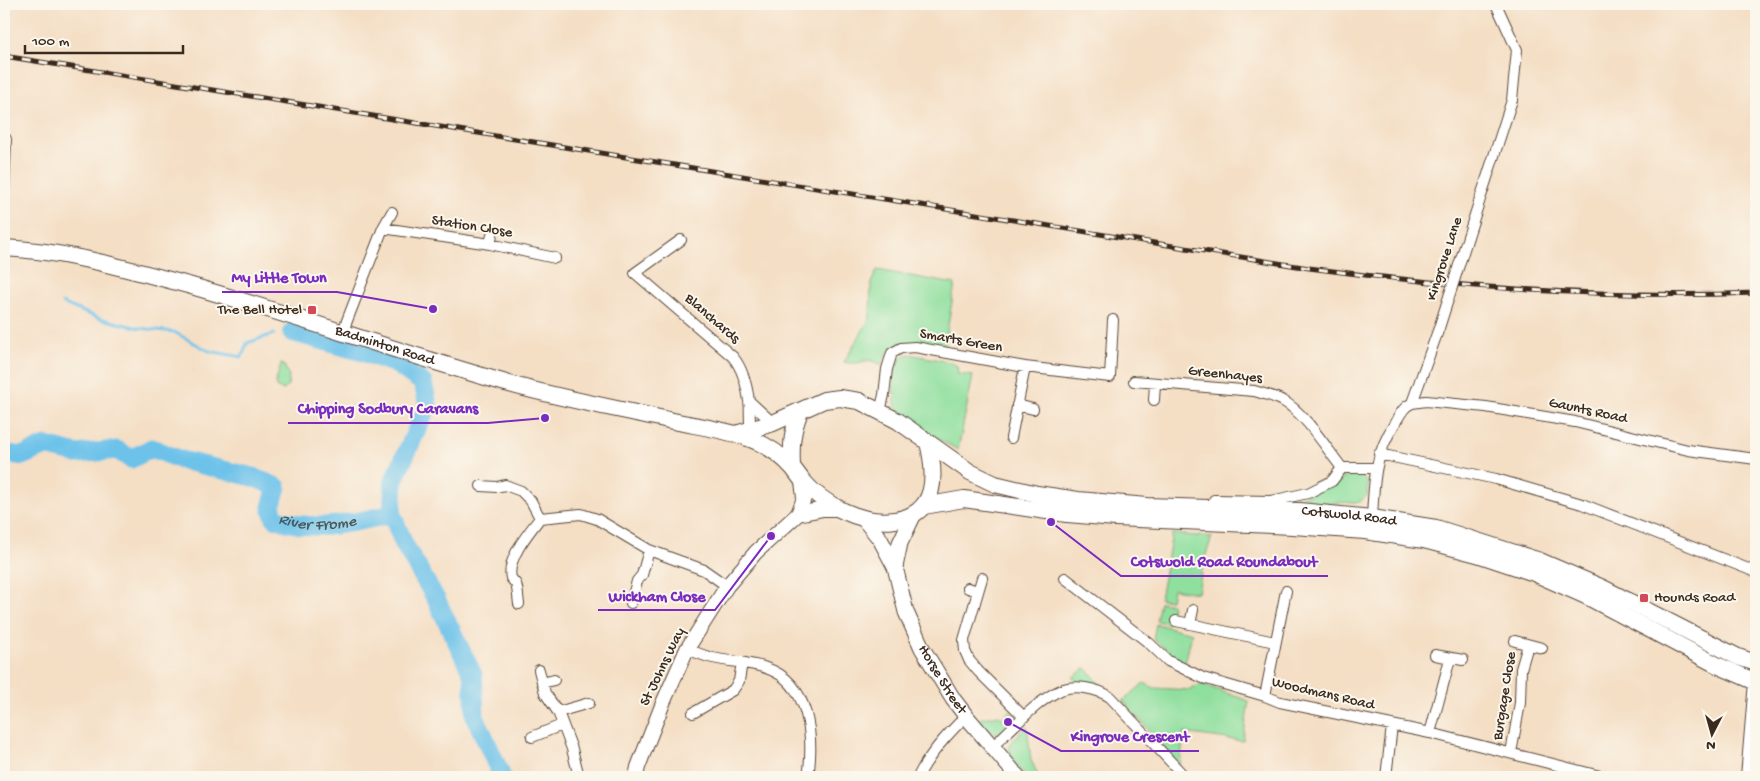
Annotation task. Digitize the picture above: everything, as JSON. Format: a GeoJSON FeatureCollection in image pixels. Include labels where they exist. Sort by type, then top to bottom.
{"type":"FeatureCollection","features":[{"type":"Feature","properties":{"kind":"main road","name":"Badminton Road"},"geometry":{"type":"LineString","coordinates":[[4,248],[29,249],[128,269],[229,297],[500,382],[748,435],[780,455],[792,466]]}},
{"type":"Feature","properties":{"kind":"main road"},"geometry":{"type":"LineString","coordinates":[[840,398],[859,401],[898,421],[928,442],[934,479],[931,494],[918,511],[895,521],[863,518],[841,509],[820,497],[802,481],[792,466],[791,445],[794,425],[800,412],[824,400],[840,398]]}},
{"type":"Feature","properties":{"kind":"main road","name":"Badminton Road"},"geometry":{"type":"LineString","coordinates":[[748,435],[800,412]]}},
{"type":"Feature","properties":{"kind":"main road","name":"Cotswold Road"},"geometry":{"type":"LineString","coordinates":[[928,442],[970,472],[995,484],[1037,494],[1078,500],[1147,506],[1299,511],[1372,518],[1436,528],[1540,561],[1603,588],[1738,657],[1756,663]]}},
{"type":"Feature","properties":{"kind":"main road","name":"Cotswold Road"},"geometry":{"type":"LineString","coordinates":[[918,511],[964,499],[1067,514],[1366,531],[1424,540],[1477,554],[1534,573],[1586,596],[1717,665],[1755,682]]}},
{"type":"Feature","properties":{"kind":"main road","name":"Horse Street"},"geometry":{"type":"LineString","coordinates":[[895,567],[900,543],[918,511]]}},
{"type":"Feature","properties":{"kind":"main road","name":"Horse Street"},"geometry":{"type":"LineString","coordinates":[[863,518],[880,539],[895,567],[904,606],[915,635],[953,699],[1018,777]]}},
{"type":"Feature","properties":{"kind":"main road"},"geometry":{"type":"LineString","coordinates":[[1738,657],[1754,671],[1755,682]]}},
{"type":"Feature","properties":{"kind":"street","name":"Kingrove Lane"},"geometry":{"type":"LineString","coordinates":[[1372,518],[1375,468],[1379,454],[1405,406],[1412,402],[1512,100],[1517,50],[1496,4]]}},
{"type":"Feature","properties":{"kind":"street"},"geometry":{"type":"LineString","coordinates":[[4,137],[6,139],[4,190]]}},
{"type":"Feature","properties":{"kind":"street"},"geometry":{"type":"LineString","coordinates":[[343,332],[383,228],[392,212]]}},
{"type":"Feature","properties":{"kind":"street","name":"Station Close"},"geometry":{"type":"LineString","coordinates":[[383,228],[490,244],[554,258]]}},
{"type":"Feature","properties":{"kind":"street"},"geometry":{"type":"LineString","coordinates":[[490,244],[493,230]]}},
{"type":"Feature","properties":{"kind":"street","name":"Blanchards"},"geometry":{"type":"LineString","coordinates":[[681,240],[635,273],[740,365],[750,401],[748,435]]}},
{"type":"Feature","properties":{"kind":"street","name":"Smarts Green"},"geometry":{"type":"LineString","coordinates":[[880,411],[883,404],[887,369],[892,354],[901,348],[915,347],[1025,367],[1110,377],[1113,320]]}},
{"type":"Feature","properties":{"kind":"street"},"geometry":{"type":"LineString","coordinates":[[1011,438],[1025,367]]}},
{"type":"Feature","properties":{"kind":"street","name":"Greenhayes"},"geometry":{"type":"LineString","coordinates":[[1134,381],[1254,391],[1285,402],[1301,416],[1342,468]]}},
{"type":"Feature","properties":{"kind":"street"},"geometry":{"type":"LineString","coordinates":[[1154,400],[1155,384]]}},
{"type":"Feature","properties":{"kind":"street"},"geometry":{"type":"LineString","coordinates":[[750,401],[773,423]]}},
{"type":"Feature","properties":{"kind":"street","name":"Gaunts Road"},"geometry":{"type":"LineString","coordinates":[[1412,402],[1426,401],[1486,407],[1567,420],[1688,450],[1756,459]]}},
{"type":"Feature","properties":{"kind":"street"},"geometry":{"type":"LineString","coordinates":[[1017,405],[1034,408]]}},
{"type":"Feature","properties":{"kind":"street"},"geometry":{"type":"LineString","coordinates":[[1379,454],[1496,478],[1582,504],[1756,572]]}},
{"type":"Feature","properties":{"kind":"street"},"geometry":{"type":"LineString","coordinates":[[1342,468],[1375,468]]}},
{"type":"Feature","properties":{"kind":"street","name":"Cotswold Road"},"geometry":{"type":"LineString","coordinates":[[1191,500],[1271,501],[1308,493],[1332,481],[1342,468]]}},
{"type":"Feature","properties":{"kind":"street"},"geometry":{"type":"LineString","coordinates":[[798,514],[804,498],[802,481]]}},
{"type":"Feature","properties":{"kind":"street"},"geometry":{"type":"LineString","coordinates":[[481,486],[497,487],[505,484],[521,491],[531,501],[540,518]]}},
{"type":"Feature","properties":{"kind":"street"},"geometry":{"type":"LineString","coordinates":[[798,514],[823,509],[841,509]]}},
{"type":"Feature","properties":{"kind":"street"},"geometry":{"type":"LineString","coordinates":[[519,604],[516,585],[511,578],[511,570],[515,554],[524,538],[540,518],[581,514],[597,519],[648,550],[704,570],[727,586]]}},
{"type":"Feature","properties":{"kind":"street","name":"St Johns Way"},"geometry":{"type":"LineString","coordinates":[[636,777],[662,703],[687,649],[727,586],[756,552],[798,514]]}},
{"type":"Feature","properties":{"kind":"street"},"geometry":{"type":"LineString","coordinates":[[631,603],[637,581],[642,575],[648,550]]}},
{"type":"Feature","properties":{"kind":"street"},"geometry":{"type":"LineString","coordinates":[[982,578],[973,590],[964,640],[965,651],[969,660],[978,671],[1024,717]]}},
{"type":"Feature","properties":{"kind":"street","name":"Woodmans Road"},"geometry":{"type":"LineString","coordinates":[[1065,578],[1149,642],[1168,661],[1203,678],[1280,702],[1430,733],[1604,777]]}},
{"type":"Feature","properties":{"kind":"street"},"geometry":{"type":"LineString","coordinates":[[1265,696],[1286,591]]}},
{"type":"Feature","properties":{"kind":"street"},"geometry":{"type":"LineString","coordinates":[[1190,624],[1193,610]]}},
{"type":"Feature","properties":{"kind":"street"},"geometry":{"type":"LineString","coordinates":[[1176,620],[1275,642]]}},
{"type":"Feature","properties":{"kind":"street"},"geometry":{"type":"LineString","coordinates":[[1515,641],[1542,648]]}},
{"type":"Feature","properties":{"kind":"street","name":"Burgage Close"},"geometry":{"type":"LineString","coordinates":[[1511,752],[1520,703],[1521,669],[1528,645]]}},
{"type":"Feature","properties":{"kind":"street"},"geometry":{"type":"LineString","coordinates":[[687,649],[710,658],[742,662],[766,668],[779,673],[789,680],[806,712],[810,730],[812,750],[808,777]]}},
{"type":"Feature","properties":{"kind":"street"},"geometry":{"type":"LineString","coordinates":[[1435,655],[1462,660]]}},
{"type":"Feature","properties":{"kind":"street"},"geometry":{"type":"LineString","coordinates":[[1430,733],[1450,659]]}},
{"type":"Feature","properties":{"kind":"street"},"geometry":{"type":"LineString","coordinates":[[693,713],[733,690],[739,681],[742,662]]}},
{"type":"Feature","properties":{"kind":"street"},"geometry":{"type":"LineString","coordinates":[[540,670],[545,693],[558,712],[572,749],[579,777]]}},
{"type":"Feature","properties":{"kind":"street"},"geometry":{"type":"LineString","coordinates":[[542,683],[554,680]]}},
{"type":"Feature","properties":{"kind":"street"},"geometry":{"type":"LineString","coordinates":[[1746,777],[1755,682]]}},
{"type":"Feature","properties":{"kind":"street"},"geometry":{"type":"LineString","coordinates":[[992,748],[1024,717],[1050,697],[1063,690],[1076,688],[1102,692],[1110,697],[1185,777]]}},
{"type":"Feature","properties":{"kind":"street"},"geometry":{"type":"LineString","coordinates":[[558,712],[589,703]]}},
{"type":"Feature","properties":{"kind":"street"},"geometry":{"type":"LineString","coordinates":[[918,777],[947,736],[966,716]]}},
{"type":"Feature","properties":{"kind":"street"},"geometry":{"type":"LineString","coordinates":[[532,737],[562,725]]}},
{"type":"Feature","properties":{"kind":"street"},"geometry":{"type":"LineString","coordinates":[[1386,777],[1392,726]]}},
{"type":"Feature","properties":{"kind":"green space"},"geometry":{"type":"Polygon","coordinates":[[[877,270],[955,284],[944,349],[915,343],[899,344],[886,355],[881,365],[871,361],[844,362],[870,318],[871,283],[877,270]]]}},
{"type":"Feature","properties":{"kind":"green space"},"geometry":{"type":"Polygon","coordinates":[[[909,354],[950,362],[957,366],[958,374],[973,376],[958,450],[916,426],[897,409],[895,403],[896,393],[893,393],[896,364],[909,354]]]}},
{"type":"Feature","properties":{"kind":"green space"},"geometry":{"type":"Polygon","coordinates":[[[281,364],[284,365],[289,376],[288,385],[284,390],[277,388],[275,384],[281,364]]]}},
{"type":"Feature","properties":{"kind":"green space"},"geometry":{"type":"Polygon","coordinates":[[[1352,474],[1362,476],[1368,484],[1367,495],[1360,502],[1283,505],[1287,501],[1314,493],[1352,474]]]}},
{"type":"Feature","properties":{"kind":"green space"},"geometry":{"type":"Polygon","coordinates":[[[1172,534],[1212,537],[1203,563],[1198,593],[1173,589],[1171,600],[1160,599],[1172,534]]]}},
{"type":"Feature","properties":{"kind":"green space"},"geometry":{"type":"Polygon","coordinates":[[[1160,602],[1172,604],[1169,623],[1156,621],[1160,602]]]}},
{"type":"Feature","properties":{"kind":"green space"},"geometry":{"type":"Polygon","coordinates":[[[1156,624],[1192,633],[1185,664],[1153,639],[1156,624]]]}},
{"type":"Feature","properties":{"kind":"green space"},"geometry":{"type":"Polygon","coordinates":[[[1086,668],[1100,684],[1099,686],[1088,683],[1078,685],[1073,677],[1086,668]]]}},
{"type":"Feature","properties":{"kind":"green space"},"geometry":{"type":"Polygon","coordinates":[[[1144,683],[1154,688],[1190,690],[1201,684],[1249,701],[1243,741],[1184,733],[1180,765],[1123,701],[1144,683]]]}},
{"type":"Feature","properties":{"kind":"green space"},"geometry":{"type":"Polygon","coordinates":[[[1010,710],[1014,714],[1015,722],[1004,732],[996,733],[989,731],[977,720],[999,715],[1002,718],[1010,710]]]}},
{"type":"Feature","properties":{"kind":"green space"},"geometry":{"type":"Polygon","coordinates":[[[1027,726],[1031,760],[1039,777],[1026,777],[1010,756],[1009,751],[1013,740],[1027,726]]]}},
{"type":"Feature","properties":{"kind":"waterway"},"geometry":{"type":"LineString","coordinates":[[62,303],[98,318],[139,328],[174,332],[209,351],[242,357],[247,343],[274,334]]}},
{"type":"Feature","properties":{"kind":"waterway"},"geometry":{"type":"LineString","coordinates":[[284,331],[292,332]]}},
{"type":"Feature","properties":{"kind":"waterway"},"geometry":{"type":"LineString","coordinates":[[292,332],[363,352],[396,364],[423,383],[428,405],[394,480],[392,514]]}},
{"type":"Feature","properties":{"kind":"waterway","name":"River Frome"},"geometry":{"type":"LineString","coordinates":[[4,453],[22,456],[46,446],[77,454],[117,450],[131,459],[152,448],[181,460],[253,477],[277,487],[271,507],[275,518],[290,523],[319,526],[334,525],[392,514],[404,544],[436,599],[473,675],[475,716],[502,777]]}},
{"type":"Feature","properties":{"kind":"railway"},"geometry":{"type":"LineString","coordinates":[[4,56],[1309,268],[1421,281],[1532,290],[1644,294],[1756,293]]}},
{"type":"Feature","properties":{"kind":"place","name":"My Little Town"},"geometry":{"type":"Point","coordinates":[433,309]}},
{"type":"Feature","properties":{"kind":"place","name":"The Bell Hotel"},"geometry":{"type":"Point","coordinates":[312,310]}},
{"type":"Feature","properties":{"kind":"place","name":"Chipping Sodbury Caravans"},"geometry":{"type":"Point","coordinates":[545,418]}},
{"type":"Feature","properties":{"kind":"place","name":"Cotswold Road Roundabout"},"geometry":{"type":"Point","coordinates":[1051,522]}},
{"type":"Feature","properties":{"kind":"place","name":"Wickham Close"},"geometry":{"type":"Point","coordinates":[771,536]}},
{"type":"Feature","properties":{"kind":"place","name":"Hounds Road"},"geometry":{"type":"Point","coordinates":[1644,598]}},
{"type":"Feature","properties":{"kind":"place","name":"Kingrove Crescent"},"geometry":{"type":"Point","coordinates":[1008,722]}}]}
